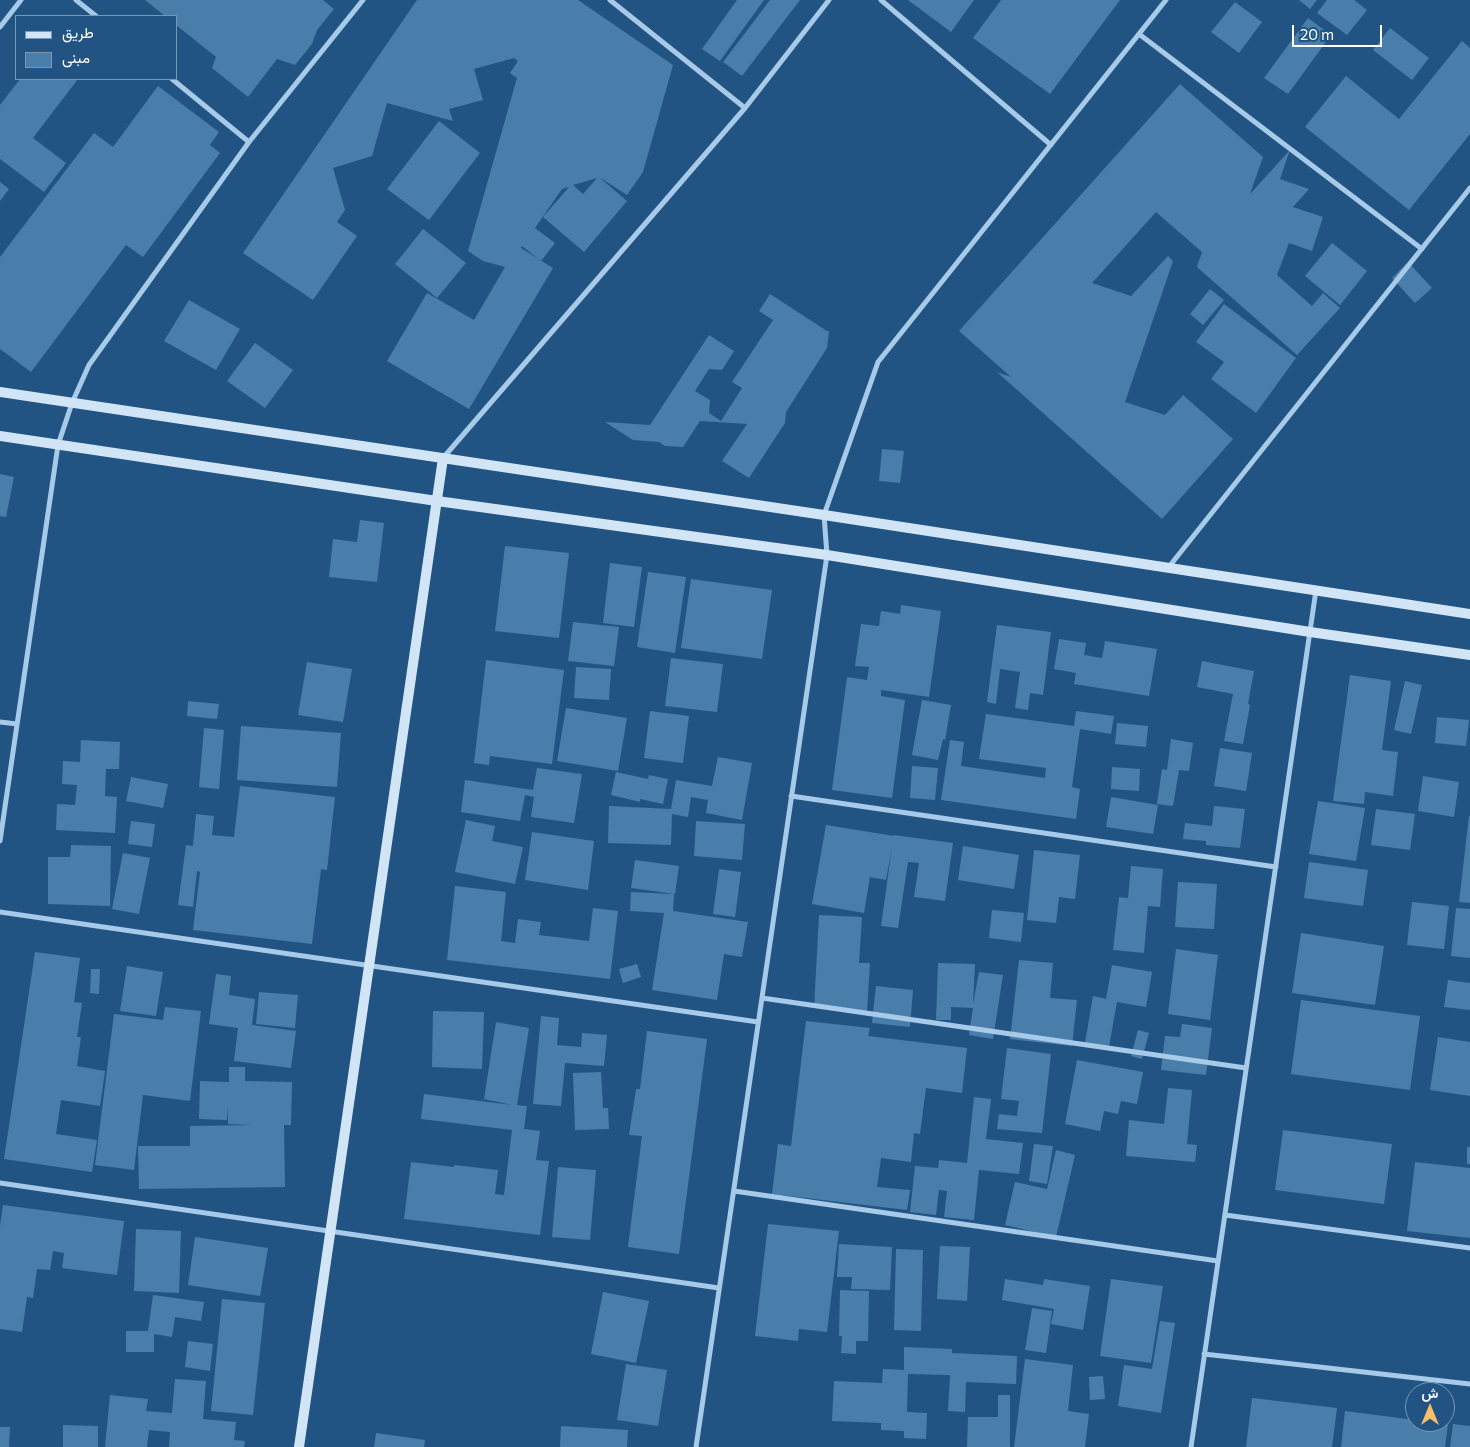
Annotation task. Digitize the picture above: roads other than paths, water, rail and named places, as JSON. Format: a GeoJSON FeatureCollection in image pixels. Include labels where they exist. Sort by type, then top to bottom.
{"type":"FeatureCollection","features":[{"type":"Feature","properties":{"kind":"main road"},"geometry":{"type":"LineString","coordinates":[[0,392],[1470,614]]}},
{"type":"Feature","properties":{"kind":"main road"},"geometry":{"type":"LineString","coordinates":[[0,436],[437,501],[827,555],[1310,632],[1470,655]]}},
{"type":"Feature","properties":{"kind":"main road"},"geometry":{"type":"LineString","coordinates":[[299,1447],[443,458]]}},
{"type":"Feature","properties":{"kind":"street"},"geometry":{"type":"LineString","coordinates":[[0,27],[22,0]]}},
{"type":"Feature","properties":{"kind":"street"},"geometry":{"type":"LineString","coordinates":[[76,0],[95,15]]}},
{"type":"Feature","properties":{"kind":"street"},"geometry":{"type":"LineString","coordinates":[[0,841],[58,445],[72,403],[89,365],[249,142],[363,0]]}},
{"type":"Feature","properties":{"kind":"street"},"geometry":{"type":"LineString","coordinates":[[610,0],[744,108]]}},
{"type":"Feature","properties":{"kind":"street"},"geometry":{"type":"LineString","coordinates":[[443,458],[744,108],[829,0]]}},
{"type":"Feature","properties":{"kind":"street"},"geometry":{"type":"LineString","coordinates":[[881,0],[1051,145]]}},
{"type":"Feature","properties":{"kind":"street"},"geometry":{"type":"LineString","coordinates":[[696,1447],[827,555],[824,515],[878,362],[1166,0]]}},
{"type":"Feature","properties":{"kind":"street"},"geometry":{"type":"LineString","coordinates":[[1139,34],[1422,249]]}},
{"type":"Feature","properties":{"kind":"street"},"geometry":{"type":"LineString","coordinates":[[173,80],[249,142]]}},
{"type":"Feature","properties":{"kind":"street"},"geometry":{"type":"LineString","coordinates":[[1168,568],[1470,188]]}},
{"type":"Feature","properties":{"kind":"street"},"geometry":{"type":"LineString","coordinates":[[1191,1447],[1316,590]]}},
{"type":"Feature","properties":{"kind":"street"},"geometry":{"type":"LineString","coordinates":[[0,722],[17,724]]}},
{"type":"Feature","properties":{"kind":"street"},"geometry":{"type":"LineString","coordinates":[[791,796],[1276,867]]}},
{"type":"Feature","properties":{"kind":"street"},"geometry":{"type":"LineString","coordinates":[[0,912],[758,1022]]}},
{"type":"Feature","properties":{"kind":"street"},"geometry":{"type":"LineString","coordinates":[[762,998],[1246,1068]]}},
{"type":"Feature","properties":{"kind":"street"},"geometry":{"type":"LineString","coordinates":[[0,1184],[719,1288]]}},
{"type":"Feature","properties":{"kind":"street"},"geometry":{"type":"LineString","coordinates":[[734,1191],[1218,1261]]}},
{"type":"Feature","properties":{"kind":"street"},"geometry":{"type":"LineString","coordinates":[[1225,1215],[1470,1248]]}},
{"type":"Feature","properties":{"kind":"street"},"geometry":{"type":"LineString","coordinates":[[1204,1354],[1470,1384]]}}]}
